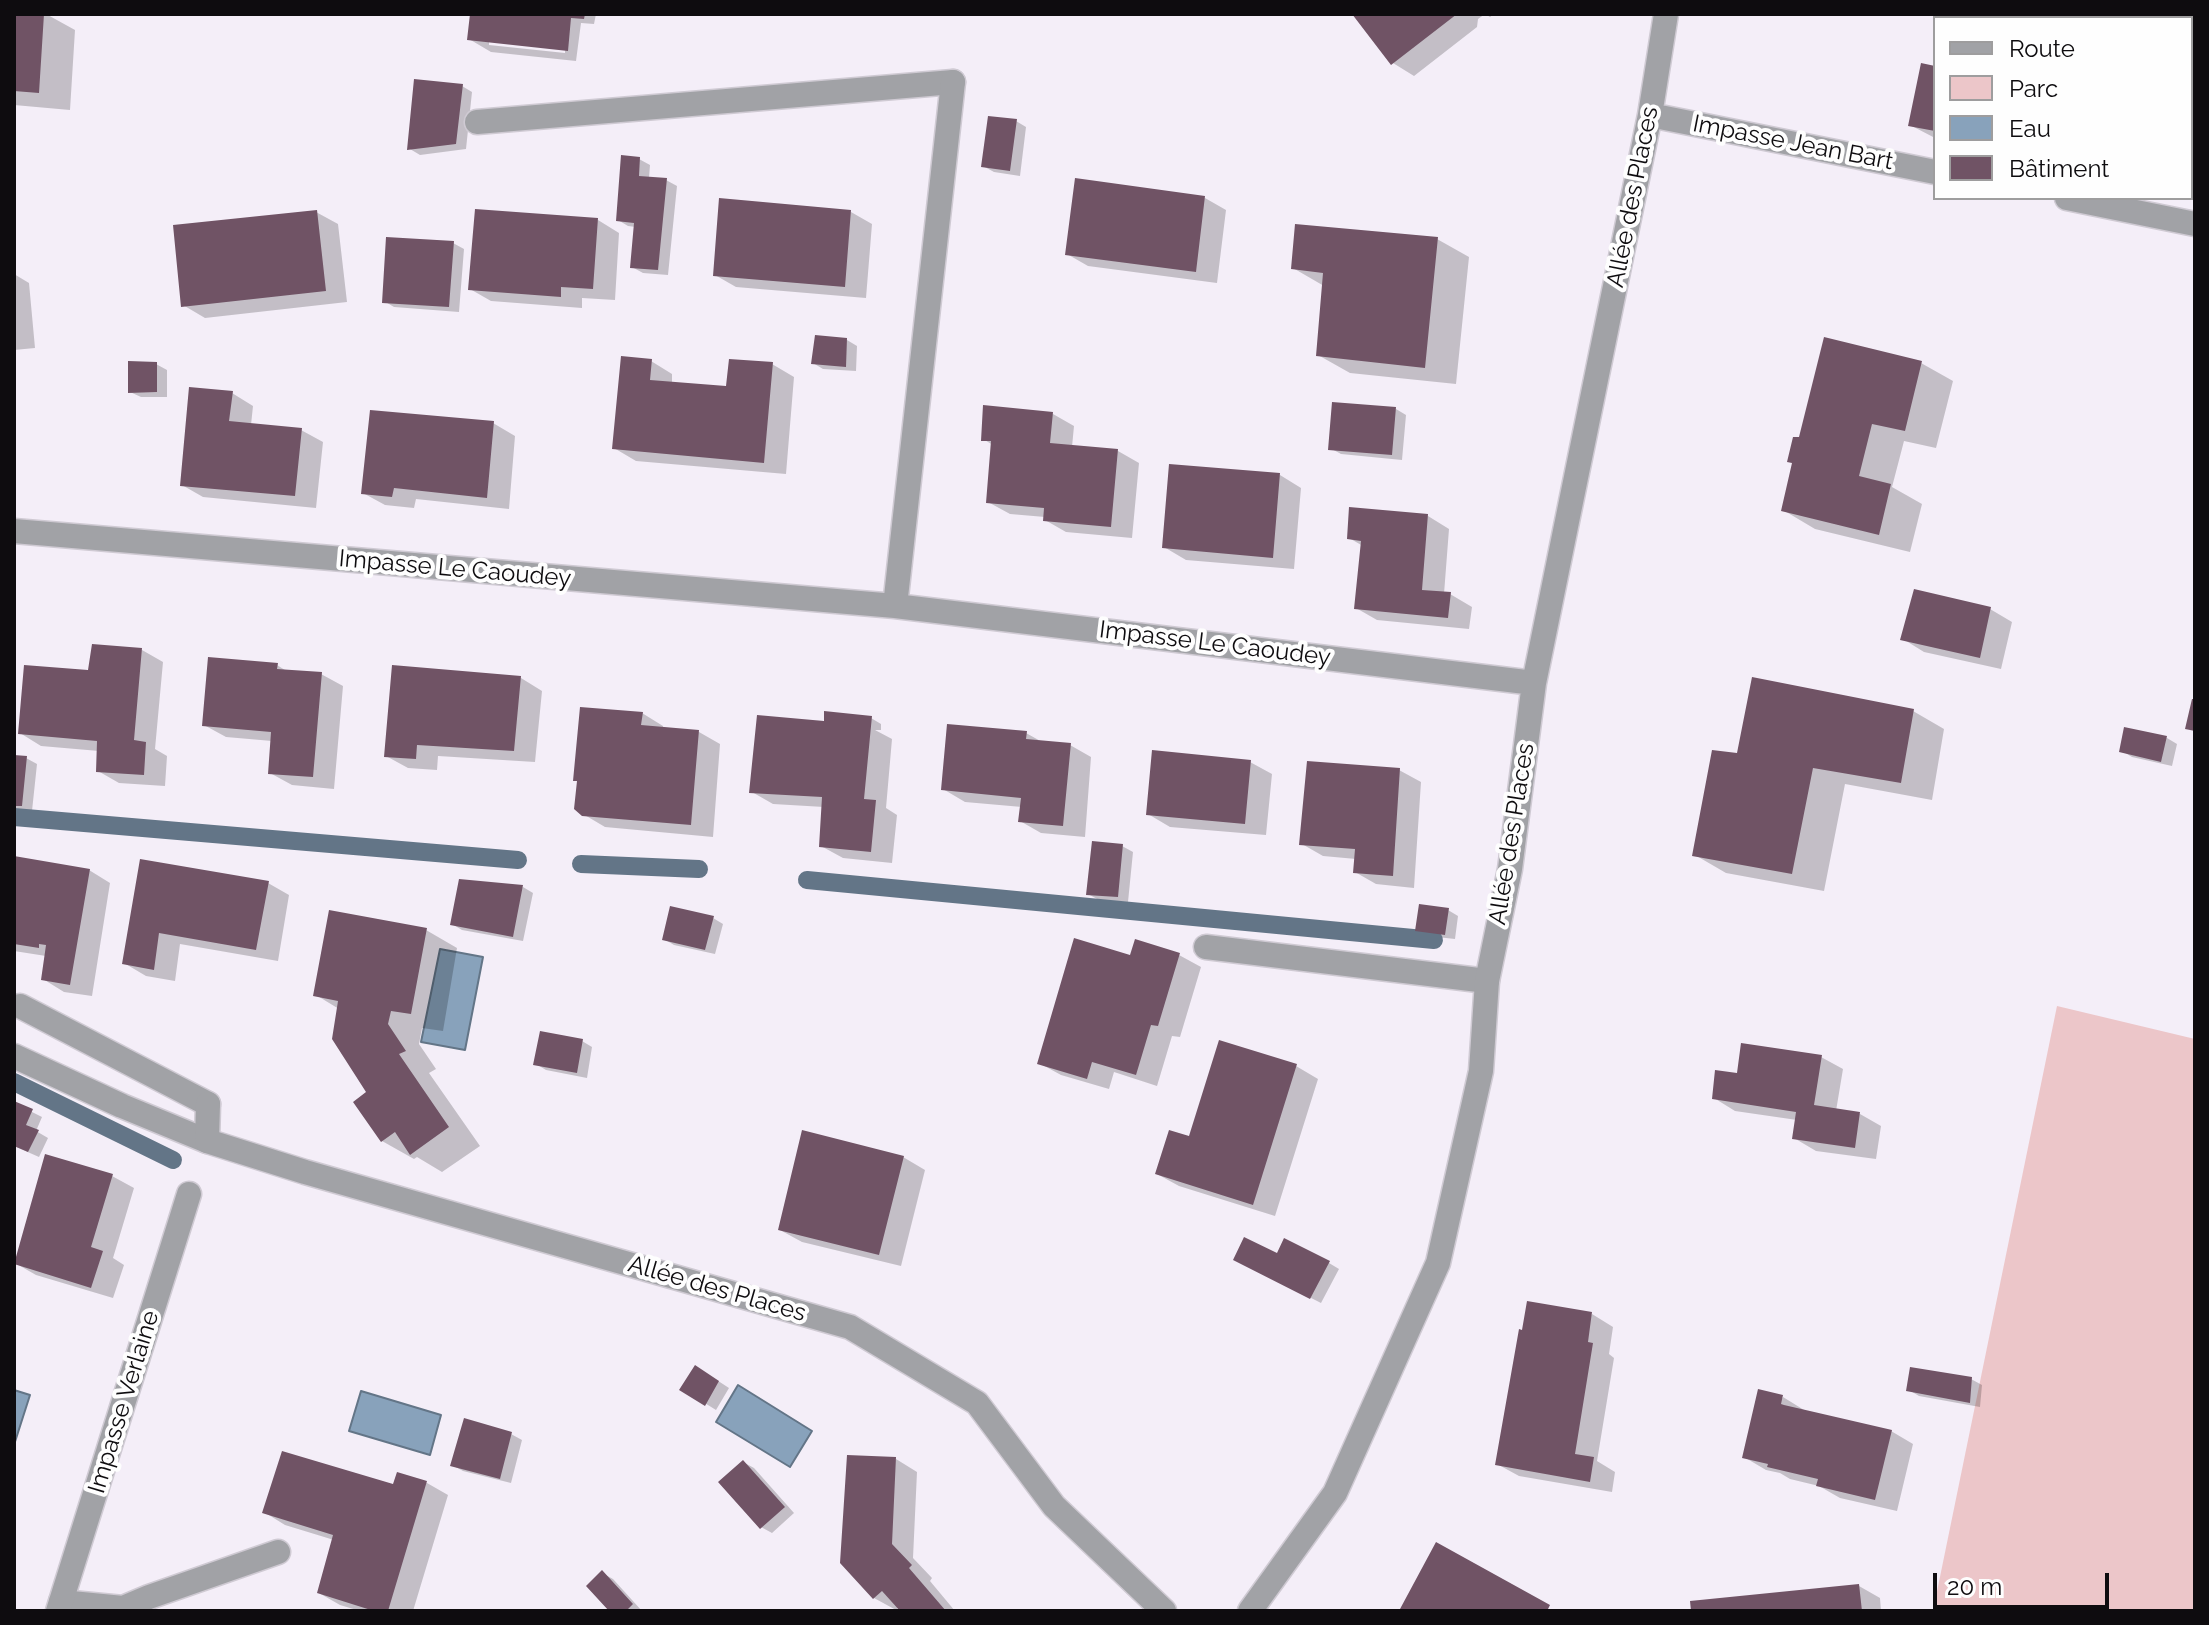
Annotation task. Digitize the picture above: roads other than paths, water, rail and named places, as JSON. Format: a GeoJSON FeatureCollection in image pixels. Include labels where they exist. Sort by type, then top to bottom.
{"type":"FeatureCollection","features":[{"type":"Feature","properties":{"kind":"street","name":"Allée des Places"},"geometry":{"type":"LineString","coordinates":[[1250,1611],[1335,1493],[1438,1263],[1481,1071],[1487,981],[1510,869],[1534,683],[1650,115],[1666,14]]}},
{"type":"Feature","properties":{"kind":"street"},"geometry":{"type":"LineString","coordinates":[[477,122],[953,82],[895,606]]}},
{"type":"Feature","properties":{"kind":"street","name":"Impasse Jean Bart"},"geometry":{"type":"LineString","coordinates":[[1650,115],[1933,172]]}},
{"type":"Feature","properties":{"kind":"street"},"geometry":{"type":"LineString","coordinates":[[2077,200],[2195,224]]}},
{"type":"Feature","properties":{"kind":"street","name":"Impasse Le Caoudey"},"geometry":{"type":"LineString","coordinates":[[14,531],[895,606],[1534,683]]}},
{"type":"Feature","properties":{"kind":"street"},"geometry":{"type":"LineString","coordinates":[[1206,947],[1487,981]]}},
{"type":"Feature","properties":{"kind":"street"},"geometry":{"type":"LineString","coordinates":[[20,1006],[208,1104],[207,1141]]}},
{"type":"Feature","properties":{"kind":"street","name":"Allée des Places"},"geometry":{"type":"LineString","coordinates":[[14,1056],[207,1141],[850,1327],[977,1403],[1054,1506],[1164,1611]]}},
{"type":"Feature","properties":{"kind":"street","name":"Impasse Verlaine"},"geometry":{"type":"LineString","coordinates":[[60,1606],[189,1194]]}},
{"type":"Feature","properties":{"kind":"street"},"geometry":{"type":"LineString","coordinates":[[60,1606],[123,1608],[278,1552]]}},
{"type":"Feature","properties":{"kind":"water"},"geometry":{"type":"Polygon","coordinates":[[[440,949],[483,957],[465,1050],[421,1042],[440,949]]]}},
{"type":"Feature","properties":{"kind":"water"},"geometry":{"type":"Polygon","coordinates":[[[738,1385],[812,1431],[790,1467],[716,1422],[738,1385]]]}},
{"type":"Feature","properties":{"kind":"water"},"geometry":{"type":"Polygon","coordinates":[[[14,1390],[30,1395],[14,1445],[14,1390]]]}},
{"type":"Feature","properties":{"kind":"water"},"geometry":{"type":"Polygon","coordinates":[[[361,1391],[441,1415],[430,1455],[349,1431],[361,1391]]]}},
{"type":"Feature","properties":{"kind":"waterway"},"geometry":{"type":"LineString","coordinates":[[14,817],[518,860]]}},
{"type":"Feature","properties":{"kind":"waterway"},"geometry":{"type":"LineString","coordinates":[[581,864],[699,869]]}},
{"type":"Feature","properties":{"kind":"waterway"},"geometry":{"type":"LineString","coordinates":[[807,880],[1434,940]]}},
{"type":"Feature","properties":{"kind":"waterway"},"geometry":{"type":"LineString","coordinates":[[14,1082],[173,1160]]}}]}
